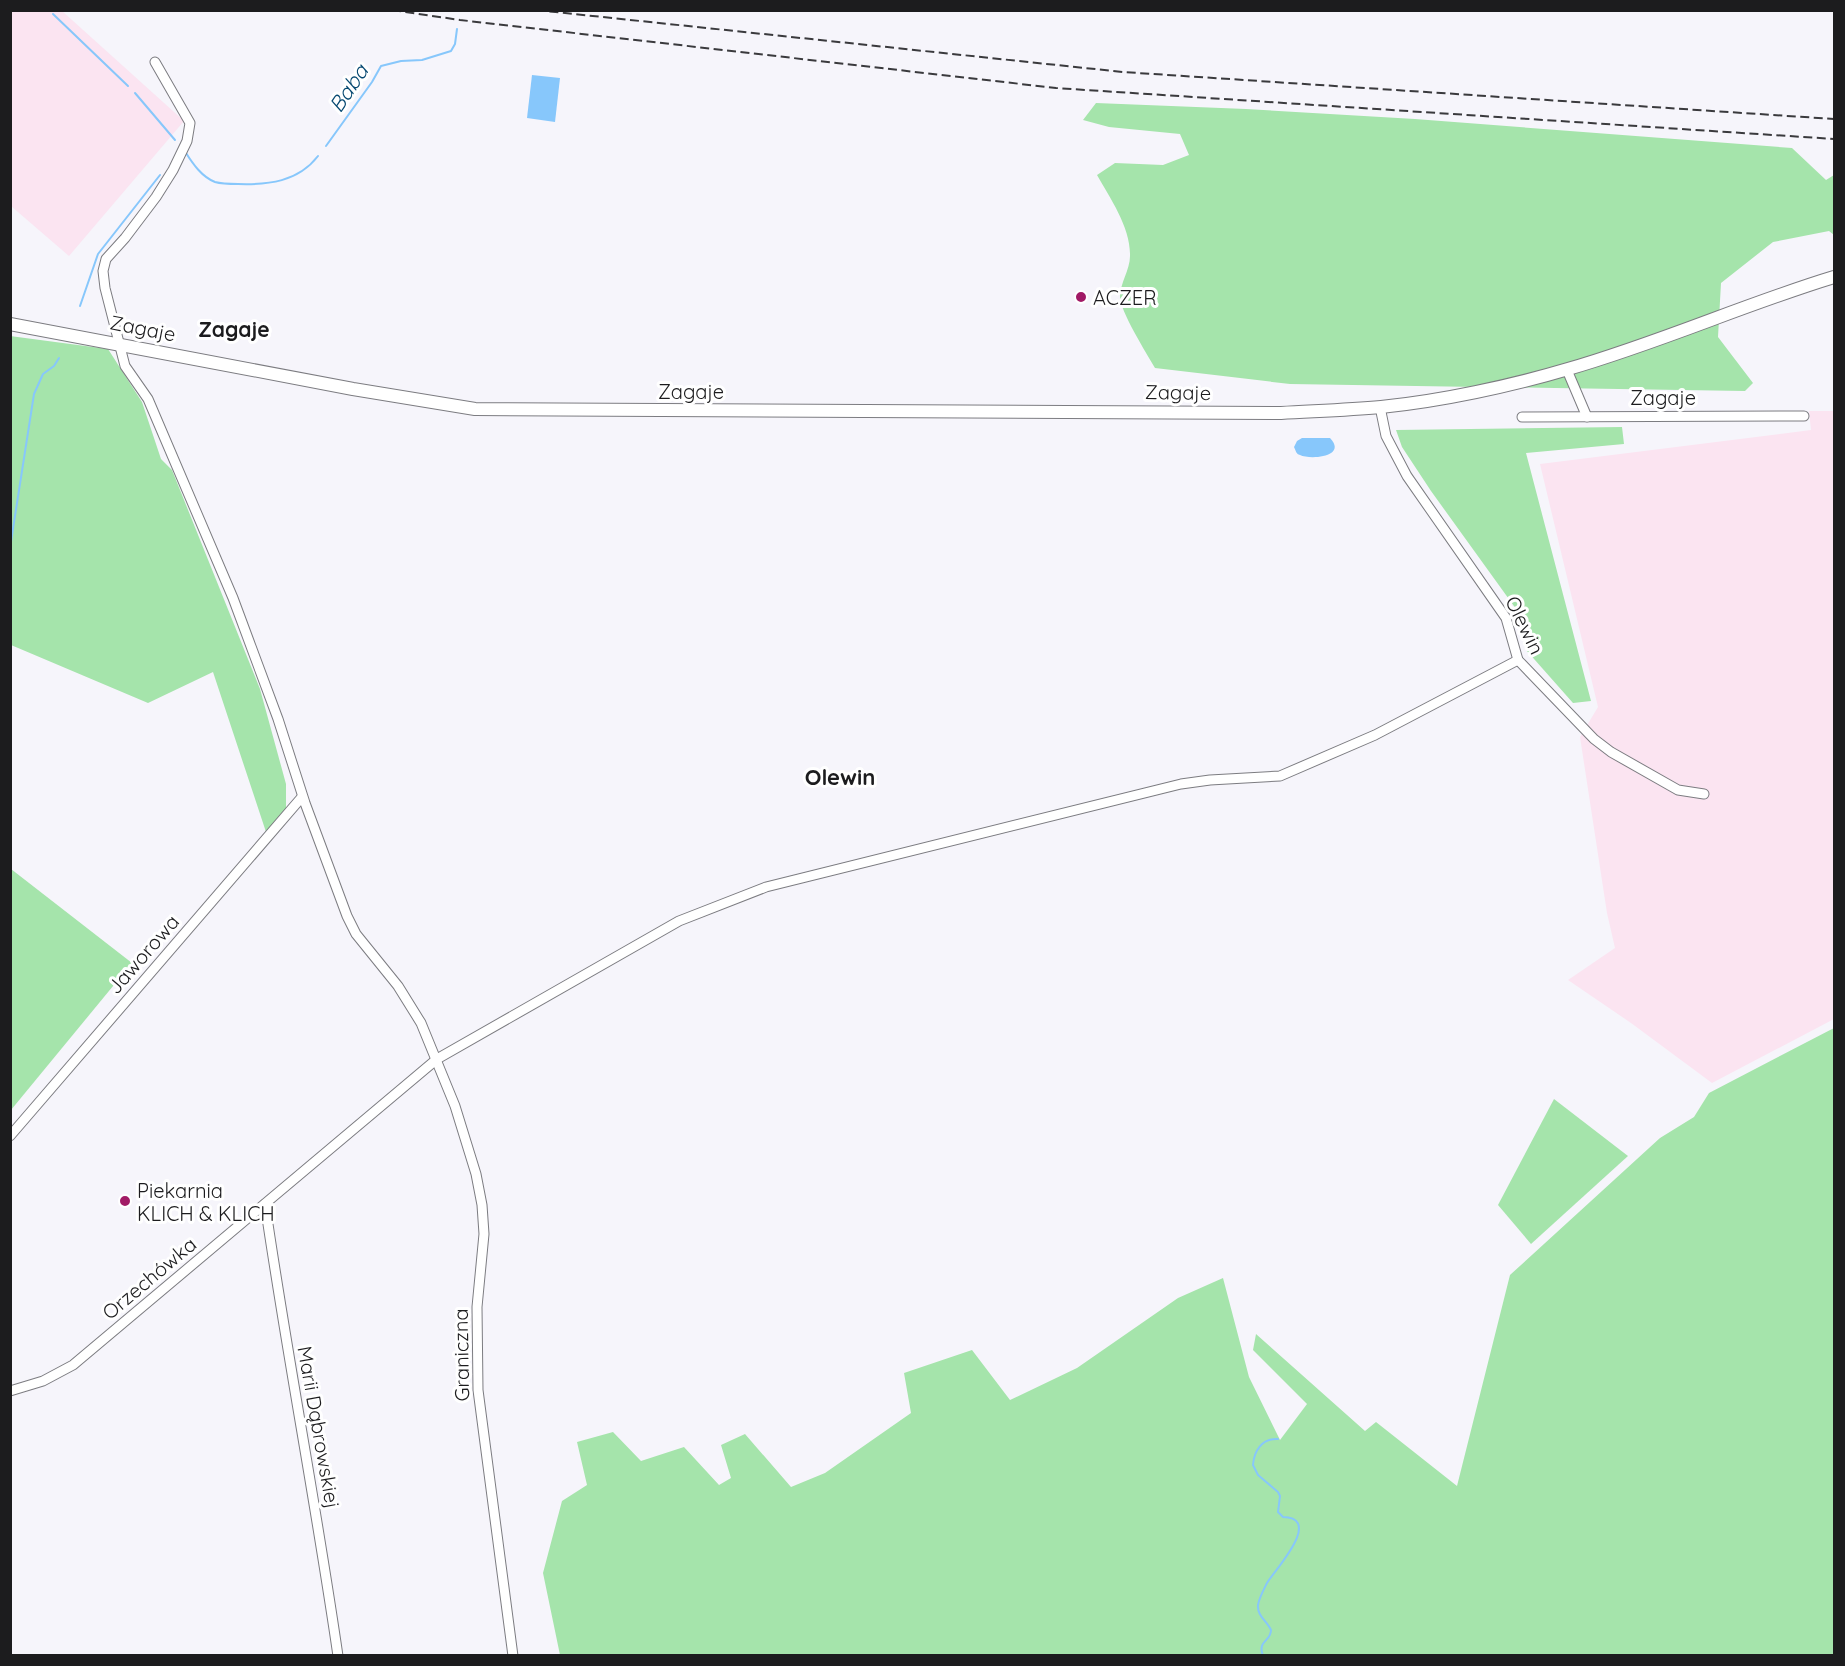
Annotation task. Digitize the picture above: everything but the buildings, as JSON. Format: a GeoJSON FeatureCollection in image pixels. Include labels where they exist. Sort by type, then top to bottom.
{"type":"FeatureCollection","features":[{"type":"Feature","properties":{"kind":"main road","name":"Zagaje"},"geometry":{"type":"LineString","coordinates":[[10,324],[353,389],[475,409],[1281,413],[1380,407],[1429,400],[1567,370],[1628,351],[1785,292],[1834,277]]}},
{"type":"Feature","properties":{"kind":"street","name":"Graniczna"},"geometry":{"type":"LineString","coordinates":[[155,62],[190,123],[187,141],[173,170],[144,214],[106,259],[103,271],[105,288],[125,366],[148,399],[233,598],[347,916],[370,953],[411,1005],[437,1059],[467,1140],[482,1205],[484,1234],[477,1307],[478,1390],[513,1656]]}},
{"type":"Feature","properties":{"kind":"street"},"geometry":{"type":"LineString","coordinates":[[1567,370],[1587,417]]}},
{"type":"Feature","properties":{"kind":"street","name":"Olewin"},"geometry":{"type":"LineString","coordinates":[[1380,407],[1386,436],[1407,476],[1506,618],[1518,660],[1594,739],[1611,752],[1678,790],[1704,794]]}},
{"type":"Feature","properties":{"kind":"street","name":"Zagaje"},"geometry":{"type":"LineString","coordinates":[[1522,417],[1804,416]]}},
{"type":"Feature","properties":{"kind":"street","name":"Orzechówka"},"geometry":{"type":"LineString","coordinates":[[10,1391],[43,1381],[73,1365],[437,1059],[679,921],[741,895],[802,877],[1181,784],[1280,776],[1375,735],[1518,660]]}},
{"type":"Feature","properties":{"kind":"street","name":"Jaworowa"},"geometry":{"type":"LineString","coordinates":[[10,1136],[303,797]]}},
{"type":"Feature","properties":{"kind":"street","name":"Marii Dąbrowskiej"},"geometry":{"type":"LineString","coordinates":[[265,1204],[282,1322],[321,1538],[338,1656]]}},
{"type":"Feature","properties":{"kind":"shaded area"},"geometry":{"type":"Polygon","coordinates":[[[11,11],[62,11],[184,121],[69,256],[11,206],[11,11]]]}},
{"type":"Feature","properties":{"kind":"shaded area"},"geometry":{"type":"Polygon","coordinates":[[[1809,411],[1834,411],[1834,1019],[1712,1083],[1568,980],[1615,948],[1607,913],[1580,737],[1598,707],[1540,464],[1811,430],[1809,411]]]}},
{"type":"Feature","properties":{"kind":"green space"},"geometry":{"type":"Polygon","coordinates":[[[1096,103],[1415,119],[1792,148],[1826,180],[1834,175],[1834,235],[1829,231],[1773,242],[1721,283],[1718,337],[1753,383],[1745,391],[1290,384],[1155,368],[1134,332],[1121,303],[1120,292],[1130,261],[1129,245],[1119,214],[1097,175],[1115,163],[1163,165],[1189,155],[1180,134],[1109,127],[1083,120],[1096,103]]]}},
{"type":"Feature","properties":{"kind":"green space"},"geometry":{"type":"Polygon","coordinates":[[[10,336],[108,349],[142,402],[161,459],[172,470],[260,689],[286,784],[286,811],[266,832],[213,672],[148,703],[11,645],[10,336]]]}},
{"type":"Feature","properties":{"kind":"green space"},"geometry":{"type":"Polygon","coordinates":[[[1622,427],[1624,444],[1526,453],[1591,701],[1573,703],[1527,651],[1524,620],[1431,491],[1402,447],[1396,430],[1622,427]]]}},
{"type":"Feature","properties":{"kind":"green space"},"geometry":{"type":"Polygon","coordinates":[[[11,869],[132,963],[11,1110],[11,869]]]}},
{"type":"Feature","properties":{"kind":"green space"},"geometry":{"type":"Polygon","coordinates":[[[1834,1028],[1834,1655],[560,1655],[543,1573],[562,1501],[587,1485],[577,1442],[613,1432],[641,1461],[684,1447],[719,1485],[731,1478],[721,1445],[745,1434],[791,1487],[825,1473],[911,1413],[904,1373],[972,1350],[1010,1400],[1077,1368],[1178,1298],[1223,1278],[1249,1377],[1280,1440],[1307,1404],[1253,1350],[1256,1334],[1365,1431],[1376,1422],[1457,1486],[1510,1275],[1660,1138],[1694,1117],[1709,1093],[1834,1028]]]}},
{"type":"Feature","properties":{"kind":"green space"},"geometry":{"type":"Polygon","coordinates":[[[1554,1099],[1628,1156],[1531,1244],[1498,1205],[1554,1099]]]}},
{"type":"Feature","properties":{"kind":"water"},"geometry":{"type":"Polygon","coordinates":[[[532,75],[560,78],[555,122],[527,118],[532,75]]]}},
{"type":"Feature","properties":{"kind":"water"},"geometry":{"type":"Polygon","coordinates":[[[1302,438],[1330,438],[1334,449],[1326,456],[1300,455],[1294,447],[1302,438]]]}},
{"type":"Feature","properties":{"kind":"waterway","name":"Baba"},"geometry":{"type":"LineString","coordinates":[[53,14],[128,86]]}},
{"type":"Feature","properties":{"kind":"waterway","name":"Baba"},"geometry":{"type":"LineString","coordinates":[[326,146],[381,66],[401,61],[422,60],[451,51],[455,44],[457,29]]}},
{"type":"Feature","properties":{"kind":"waterway","name":"Baba"},"geometry":{"type":"LineString","coordinates":[[135,93],[175,140]]}},
{"type":"Feature","properties":{"kind":"waterway","name":"Baba"},"geometry":{"type":"LineString","coordinates":[[186,153],[202,174],[215,182],[224,184],[260,184],[282,180],[292,177],[310,165],[318,156]]}},
{"type":"Feature","properties":{"kind":"waterway"},"geometry":{"type":"LineString","coordinates":[[80,306],[98,254],[160,175]]}},
{"type":"Feature","properties":{"kind":"waterway"},"geometry":{"type":"LineString","coordinates":[[10,548],[34,394],[43,374],[54,366],[59,358]]}},
{"type":"Feature","properties":{"kind":"waterway"},"geometry":{"type":"LineString","coordinates":[[1263,1656],[1262,1647],[1271,1630],[1259,1612],[1259,1602],[1267,1583],[1293,1546],[1299,1526],[1294,1520],[1283,1517],[1278,1512],[1280,1496],[1278,1492],[1258,1475],[1253,1465],[1260,1446],[1272,1439],[1278,1439]]}},
{"type":"Feature","properties":{"kind":"railway"},"geometry":{"type":"LineString","coordinates":[[392,10],[460,20],[1056,88],[1834,139]]}},
{"type":"Feature","properties":{"kind":"railway"},"geometry":{"type":"LineString","coordinates":[[536,10],[1123,72],[1834,119]]}},
{"type":"Feature","properties":{"kind":"place","name":"ACZER"},"geometry":{"type":"Point","coordinates":[1081,297]}},
{"type":"Feature","properties":{"kind":"place","name":"Piekarnia KLICH & KLICH"},"geometry":{"type":"Point","coordinates":[125,1201]}},
{"type":"Feature","properties":{"kind":"district","name":"Zagaje"},"geometry":{"type":"Point","coordinates":[234,329]}},
{"type":"Feature","properties":{"kind":"district","name":"Olewin"},"geometry":{"type":"Point","coordinates":[840,777]}}]}
